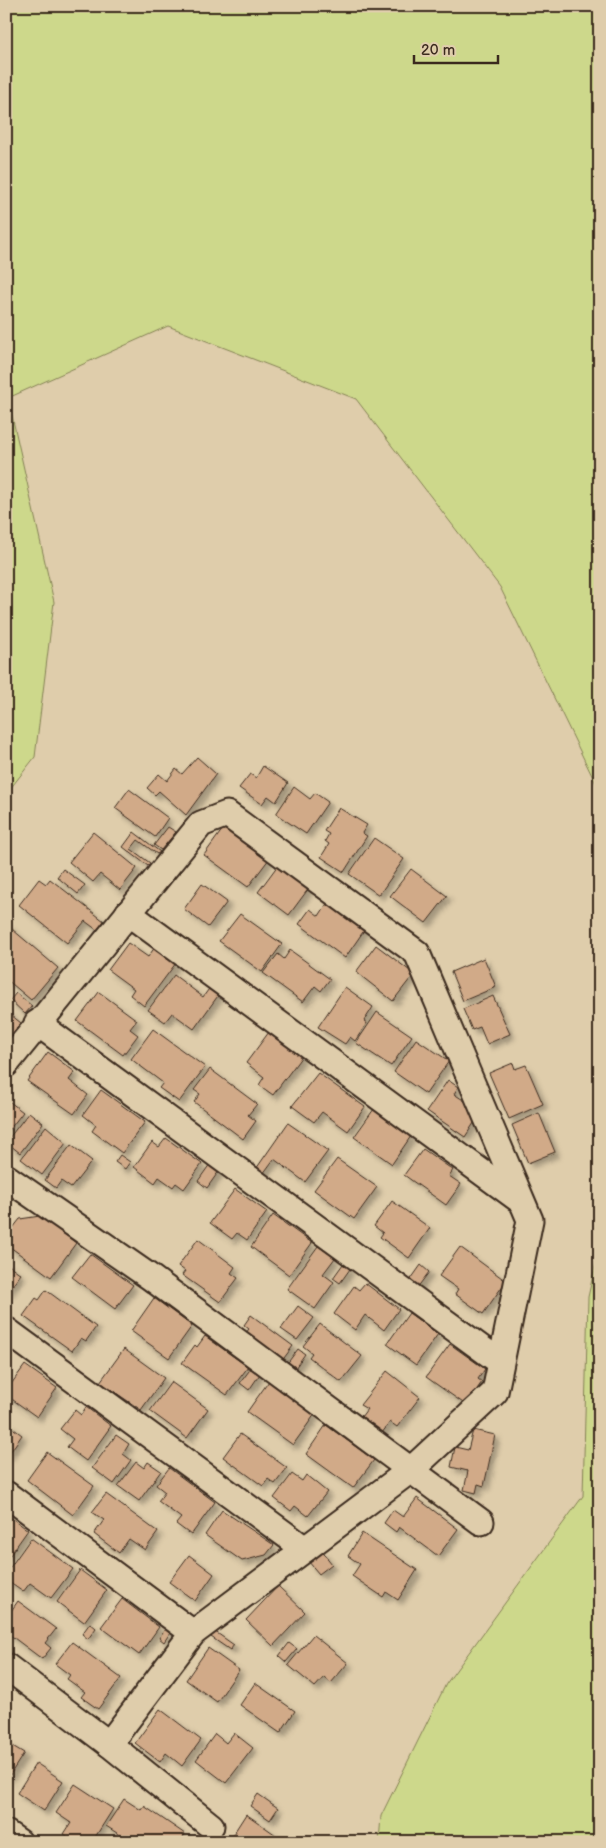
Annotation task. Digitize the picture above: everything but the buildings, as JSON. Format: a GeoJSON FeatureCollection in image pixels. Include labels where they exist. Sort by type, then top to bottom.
{"type":"FeatureCollection","features":[{"type":"Feature","properties":{"kind":"street"},"geometry":{"type":"LineString","coordinates":[[6,1064],[37,1023],[201,824],[227,814],[417,953],[530,1220],[495,1392],[412,1469],[193,1633],[109,1744]]}},
{"type":"Feature","properties":{"kind":"street"},"geometry":{"type":"LineString","coordinates":[[128,913],[521,1201]]}},
{"type":"Feature","properties":{"kind":"street"},"geometry":{"type":"LineString","coordinates":[[37,1023],[500,1362]]}},
{"type":"Feature","properties":{"kind":"street"},"geometry":{"type":"LineString","coordinates":[[6,1177],[150,1277],[412,1469],[481,1522]]}},
{"type":"Feature","properties":{"kind":"street"},"geometry":{"type":"LineString","coordinates":[[6,1330],[305,1549]]}},
{"type":"Feature","properties":{"kind":"street"},"geometry":{"type":"LineString","coordinates":[[6,1494],[193,1633]]}},
{"type":"Feature","properties":{"kind":"street"},"geometry":{"type":"LineString","coordinates":[[6,1666],[109,1744],[211,1826]]}},
{"type":"Feature","properties":{"kind":"street"},"geometry":{"type":"LineString","coordinates":[[6,1833],[19,1842]]}},
{"type":"Feature","properties":{"kind":"green space"},"geometry":{"type":"Polygon","coordinates":[[[6,6],[600,6],[600,792],[500,587],[356,399],[168,326],[8,398],[54,602],[35,757],[6,794],[6,6]]]}},
{"type":"Feature","properties":{"kind":"green space"},"geometry":{"type":"Polygon","coordinates":[[[600,1245],[600,1842],[379,1842],[381,1816],[446,1684],[583,1496],[588,1297],[600,1245]]]}}]}
